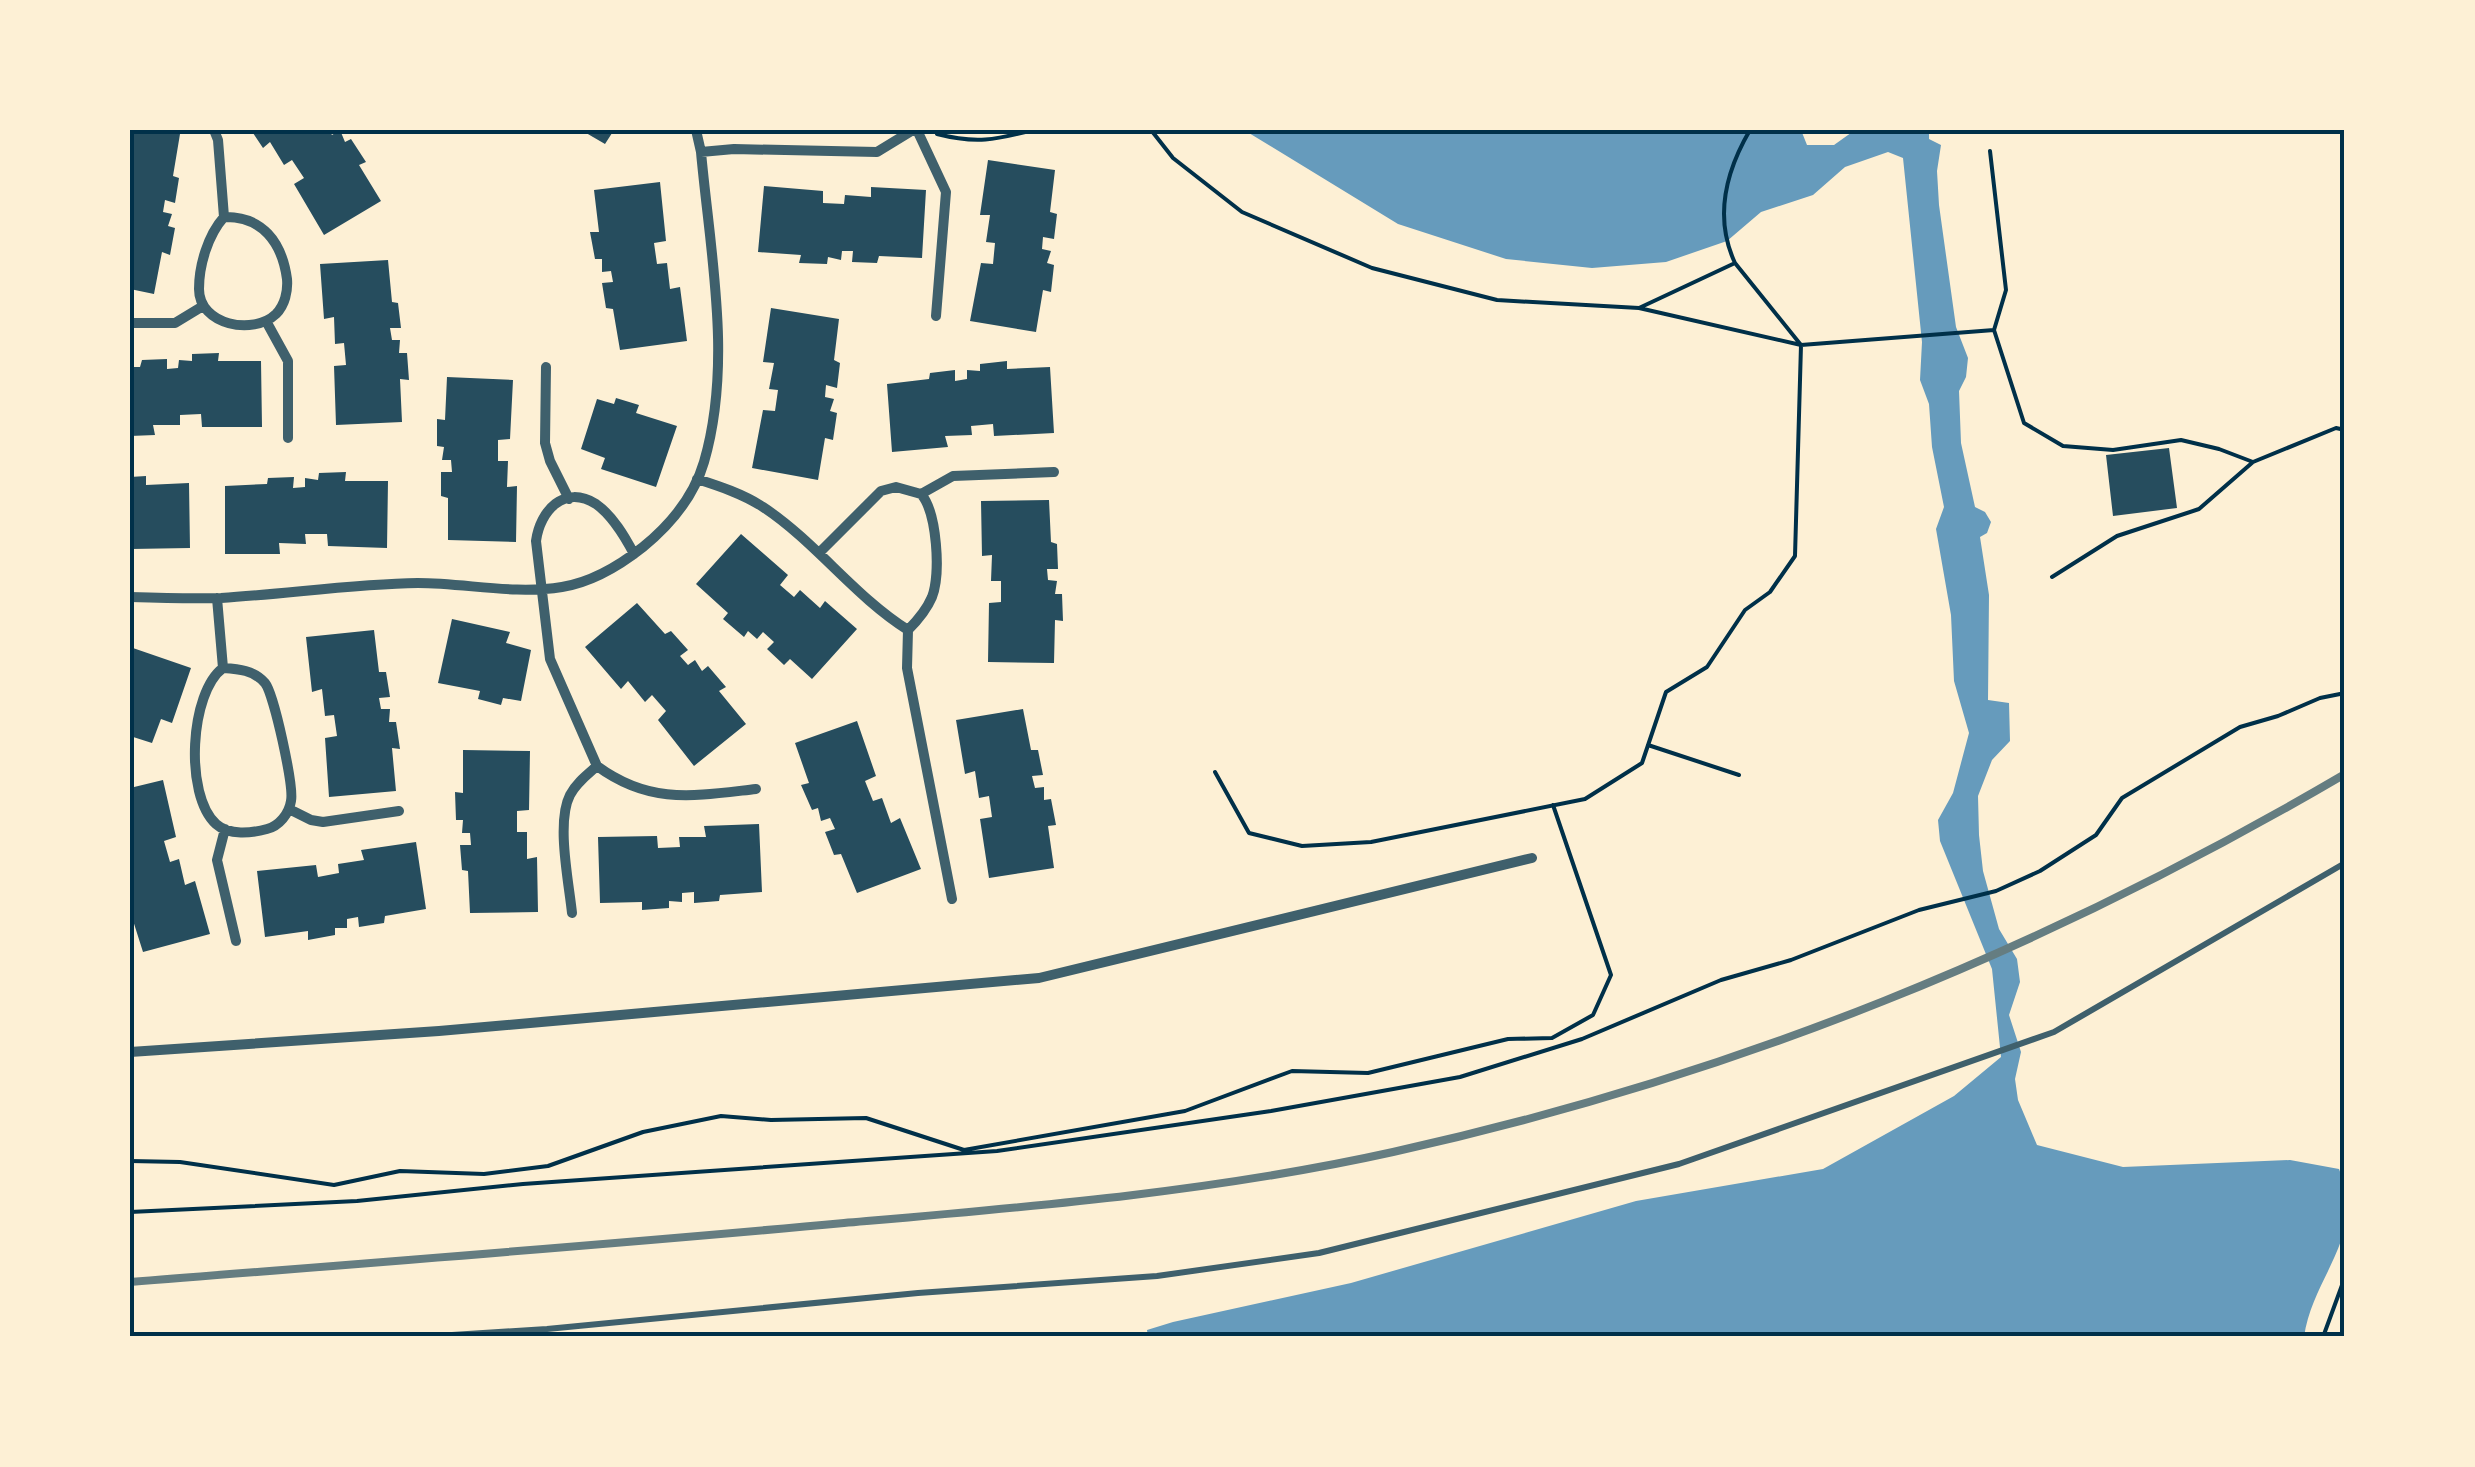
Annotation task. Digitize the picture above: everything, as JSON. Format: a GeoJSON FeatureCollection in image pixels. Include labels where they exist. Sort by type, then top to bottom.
{"type":"FeatureCollection","features":[{"type":"Feature","properties":{"kind":"street"},"geometry":{"type":"LineString","coordinates":[[214,130],[224,217],[214,229],[199,290],[204,306],[223,323],[266,321],[278,313],[285,300],[288,286],[284,257],[269,233],[253,222],[224,217]]}},
{"type":"Feature","properties":{"kind":"street"},"geometry":{"type":"LineString","coordinates":[[130,598],[217,598],[420,583],[542,589],[589,580],[634,554],[660,533],[682,508],[697,478],[713,414],[717,356],[696,130]]}},
{"type":"Feature","properties":{"kind":"street"},"geometry":{"type":"LineString","coordinates":[[701,152],[734,149],[858,154],[877,152],[918,130],[946,192],[936,316]]}},
{"type":"Feature","properties":{"kind":"street"},"geometry":{"type":"LineString","coordinates":[[130,323],[175,323],[204,306]]}},
{"type":"Feature","properties":{"kind":"street"},"geometry":{"type":"LineString","coordinates":[[266,321],[288,361],[288,438]]}},
{"type":"Feature","properties":{"kind":"street"},"geometry":{"type":"LineString","coordinates":[[546,368],[545,443],[568,498]]}},
{"type":"Feature","properties":{"kind":"street"},"geometry":{"type":"LineString","coordinates":[[921,494],[953,476],[1054,472]]}},
{"type":"Feature","properties":{"kind":"street"},"geometry":{"type":"LineString","coordinates":[[697,478],[762,507],[819,553],[882,614],[908,630]]}},
{"type":"Feature","properties":{"kind":"street"},"geometry":{"type":"LineString","coordinates":[[819,553],[882,491],[896,486],[921,494],[932,511],[934,592],[924,614],[908,630],[907,668],[952,899]]}},
{"type":"Feature","properties":{"kind":"street"},"geometry":{"type":"LineString","coordinates":[[634,554],[624,534],[593,502],[568,498],[556,502],[538,522],[536,541],[550,659],[597,766],[620,783],[656,796],[756,789]]}},
{"type":"Feature","properties":{"kind":"street"},"geometry":{"type":"LineString","coordinates":[[217,598],[222,668]]}},
{"type":"Feature","properties":{"kind":"street"},"geometry":{"type":"LineString","coordinates":[[222,668],[246,670],[262,679],[272,694],[292,798],[289,808],[279,824],[244,832],[216,824],[203,805],[193,755],[196,728],[211,676],[222,668]]}},
{"type":"Feature","properties":{"kind":"street"},"geometry":{"type":"LineString","coordinates":[[572,914],[564,820],[567,802],[572,790],[597,766]]}},
{"type":"Feature","properties":{"kind":"street"},"geometry":{"type":"LineString","coordinates":[[289,808],[323,822],[400,811]]}},
{"type":"Feature","properties":{"kind":"street"},"geometry":{"type":"LineString","coordinates":[[226,829],[217,860],[236,940]]}},
{"type":"Feature","properties":{"kind":"street"},"geometry":{"type":"LineString","coordinates":[[130,1052],[439,1031],[1038,978],[1532,858]]}},
{"type":"Feature","properties":{"kind":"lane"},"geometry":{"type":"LineString","coordinates":[[421,1337],[1157,1276],[1320,1253],[1680,1164],[2044,1036],[2345,863]]}},
{"type":"Feature","properties":{"kind":"path"},"geometry":{"type":"LineString","coordinates":[[918,130],[987,142],[1033,130]]}},
{"type":"Feature","properties":{"kind":"path"},"geometry":{"type":"LineString","coordinates":[[1151,130],[1174,158],[1242,212],[1372,268],[1497,300],[1639,308],[1801,345],[1994,330]]}},
{"type":"Feature","properties":{"kind":"path"},"geometry":{"type":"LineString","coordinates":[[1214,772],[1249,833],[1302,846],[1371,842],[1585,799],[1642,763],[1666,692],[1707,667],[1744,610],[1770,592],[1794,556],[1801,345],[1735,263],[1723,218],[1725,191],[1750,130]]}},
{"type":"Feature","properties":{"kind":"path"},"geometry":{"type":"LineString","coordinates":[[1990,151],[2006,290],[1994,330],[2024,423],[2063,446],[2113,450],[2181,440],[2253,462]]}},
{"type":"Feature","properties":{"kind":"path"},"geometry":{"type":"LineString","coordinates":[[1639,308],[1735,263]]}},
{"type":"Feature","properties":{"kind":"path"},"geometry":{"type":"LineString","coordinates":[[2052,576],[2118,536],[2198,509],[2253,462],[2336,428],[2345,430]]}},
{"type":"Feature","properties":{"kind":"path"},"geometry":{"type":"LineString","coordinates":[[130,1212],[357,1202],[523,1184],[949,1155],[1271,1111],[1460,1077],[1582,1040],[1721,980],[1791,960],[1919,910],[1996,891],[2040,871],[2096,835],[2122,798],[2240,727],[2345,693]]}},
{"type":"Feature","properties":{"kind":"path"},"geometry":{"type":"LineString","coordinates":[[1648,746],[1739,774]]}},
{"type":"Feature","properties":{"kind":"path"},"geometry":{"type":"LineString","coordinates":[[130,1161],[180,1162],[334,1185],[400,1171],[484,1174],[548,1166],[644,1132],[721,1116],[771,1120],[866,1118],[964,1150],[1185,1112],[1292,1071],[1368,1073],[1508,1039],[1552,1038],[1593,1015],[1611,975],[1553,804]]}},
{"type":"Feature","properties":{"kind":"path"},"geometry":{"type":"LineString","coordinates":[[2323,1337],[2345,1277]]}},
{"type":"Feature","properties":{"kind":"water"},"geometry":{"type":"Polygon","coordinates":[[[1244,130],[1801,130],[1807,145],[1834,145],[1855,130],[1929,130],[1929,139],[1941,145],[1937,171],[1939,205],[1956,327],[1968,358],[1966,377],[1959,391],[1961,443],[1975,507],[1985,512],[1991,522],[1987,533],[1980,537],[1989,595],[1988,700],[2009,703],[2010,741],[1992,760],[1978,796],[1983,871],[1999,929],[2017,959],[2020,982],[2009,1015],[2021,1052],[2015,1079],[2018,1100],[2037,1145],[2123,1167],[2290,1160],[2339,1169],[2346,1193],[2343,1236],[2317,1294],[2304,1337],[1148,1337],[1147,1330],[1173,1322],[1351,1283],[1636,1201],[1823,1169],[1954,1096],[2001,1057],[1992,969],[1940,841],[1938,820],[1953,793],[1969,733],[1954,681],[1951,615],[1936,529],[1944,507],[1932,447],[1929,404],[1920,380],[1922,342],[1903,158],[1888,152],[1845,167],[1813,195],[1761,212],[1727,241],[1666,262],[1592,268],[1506,259],[1398,224],[1244,130]]]}},
{"type":"Feature","properties":{"kind":"building"},"geometry":{"type":"Polygon","coordinates":[[[130,130],[180,134],[173,176],[179,178],[175,203],[165,200],[163,212],[172,214],[168,226],[175,228],[170,255],[162,252],[154,294],[130,289],[130,130]]]}},
{"type":"Feature","properties":{"kind":"building"},"geometry":{"type":"Polygon","coordinates":[[[251,130],[329,130],[332,135],[340,130],[345,142],[351,139],[366,162],[359,165],[381,201],[324,235],[294,184],[304,178],[292,160],[284,165],[270,142],[263,148],[251,130]]]}},
{"type":"Feature","properties":{"kind":"building"},"geometry":{"type":"Polygon","coordinates":[[[581,130],[614,130],[605,144],[581,130]]]}},
{"type":"Feature","properties":{"kind":"building"},"geometry":{"type":"Polygon","coordinates":[[[988,160],[1055,170],[1050,212],[1057,214],[1054,239],[1043,237],[1042,249],[1051,251],[1047,263],[1054,265],[1051,292],[1043,290],[1036,332],[970,321],[981,263],[993,264],[995,243],[986,242],[990,215],[980,215],[988,160]]]}},
{"type":"Feature","properties":{"kind":"building"},"geometry":{"type":"Polygon","coordinates":[[[660,182],[666,241],[654,243],[657,264],[667,263],[670,289],[680,287],[687,341],[620,350],[613,309],[606,308],[602,283],[613,282],[611,271],[602,272],[602,259],[595,259],[590,232],[599,232],[594,190],[660,182]]]}},
{"type":"Feature","properties":{"kind":"building"},"geometry":{"type":"Polygon","coordinates":[[[764,186],[823,191],[823,203],[844,204],[845,195],[871,197],[871,187],[926,190],[922,258],[879,256],[877,263],[852,262],[853,251],[842,251],[841,260],[828,257],[827,264],[799,263],[801,255],[758,252],[764,186]]]}},
{"type":"Feature","properties":{"kind":"building"},"geometry":{"type":"Polygon","coordinates":[[[388,260],[392,302],[398,303],[401,328],[390,328],[392,340],[400,340],[399,353],[407,353],[409,380],[400,379],[402,422],[336,425],[334,366],[346,365],[344,343],[335,344],[334,317],[324,319],[320,264],[388,260]]]}},
{"type":"Feature","properties":{"kind":"building"},"geometry":{"type":"Polygon","coordinates":[[[771,308],[839,319],[834,360],[840,363],[837,388],[826,385],[825,397],[834,399],[830,411],[837,413],[833,440],[825,438],[818,480],[752,468],[763,410],[775,411],[778,390],[769,389],[774,363],[763,362],[771,308]]]}},
{"type":"Feature","properties":{"kind":"building"},"geometry":{"type":"Polygon","coordinates":[[[219,353],[218,361],[261,361],[262,427],[202,427],[201,414],[180,415],[180,425],[153,425],[155,435],[130,436],[130,367],[140,367],[142,360],[167,359],[167,369],[178,368],[179,360],[192,361],[192,354],[219,353]]]}},
{"type":"Feature","properties":{"kind":"building"},"geometry":{"type":"Polygon","coordinates":[[[1007,361],[1007,369],[1050,367],[1054,433],[994,436],[993,424],[971,426],[972,435],[945,436],[948,447],[892,452],[887,384],[929,379],[930,373],[955,370],[955,381],[967,379],[967,370],[980,371],[980,364],[1007,361]]]}},
{"type":"Feature","properties":{"kind":"building"},"geometry":{"type":"Polygon","coordinates":[[[447,377],[513,380],[510,439],[498,440],[498,461],[508,461],[507,487],[517,486],[516,542],[448,540],[448,498],[441,496],[441,472],[452,472],[451,460],[442,460],[444,447],[437,446],[437,419],[445,420],[447,377]]]}},
{"type":"Feature","properties":{"kind":"building"},"geometry":{"type":"Polygon","coordinates":[[[616,398],[639,405],[636,413],[677,426],[656,487],[601,469],[605,458],[581,449],[597,399],[614,404],[616,398]]]}},
{"type":"Feature","properties":{"kind":"building"},"geometry":{"type":"Polygon","coordinates":[[[2169,448],[2177,508],[2113,516],[2106,455],[2169,448]]]}},
{"type":"Feature","properties":{"kind":"building"},"geometry":{"type":"Polygon","coordinates":[[[346,472],[345,481],[388,481],[387,548],[328,546],[327,534],[305,534],[306,544],[279,543],[280,554],[225,554],[225,486],[267,484],[268,478],[294,477],[293,488],[305,487],[305,478],[318,480],[319,473],[346,472]]]}},
{"type":"Feature","properties":{"kind":"building"},"geometry":{"type":"Polygon","coordinates":[[[146,476],[146,485],[189,483],[190,548],[131,549],[130,477],[146,476]]]}},
{"type":"Feature","properties":{"kind":"building"},"geometry":{"type":"Polygon","coordinates":[[[1049,500],[1051,542],[1057,544],[1058,569],[1047,569],[1048,580],[1057,581],[1055,594],[1062,594],[1063,621],[1055,620],[1054,663],[988,662],[989,603],[1001,602],[1001,581],[991,581],[992,555],[982,556],[981,501],[1049,500]]]}},
{"type":"Feature","properties":{"kind":"building"},"geometry":{"type":"Polygon","coordinates":[[[741,534],[788,575],[780,585],[794,597],[800,590],[820,608],[825,601],[857,629],[812,679],[790,659],[784,665],[767,649],[774,642],[763,632],[757,639],[748,631],[744,637],[723,619],[728,613],[696,584],[741,534]]]}},
{"type":"Feature","properties":{"kind":"building"},"geometry":{"type":"Polygon","coordinates":[[[637,603],[665,634],[671,631],[688,650],[680,656],[688,665],[695,660],[702,671],[708,666],[726,687],[719,691],[746,724],[694,766],[658,720],[666,711],[652,695],[645,702],[628,681],[621,689],[585,647],[637,603]]]}},
{"type":"Feature","properties":{"kind":"building"},"geometry":{"type":"Polygon","coordinates":[[[452,619],[510,632],[506,643],[531,650],[521,701],[503,698],[501,705],[478,699],[480,691],[438,683],[452,619]]]}},
{"type":"Feature","properties":{"kind":"building"},"geometry":{"type":"Polygon","coordinates":[[[374,630],[379,672],[386,672],[390,697],[379,698],[381,709],[390,709],[389,722],[396,722],[400,749],[392,748],[396,791],[329,797],[325,738],[337,736],[334,715],[325,716],[322,689],[312,692],[306,637],[374,630]]]}},
{"type":"Feature","properties":{"kind":"building"},"geometry":{"type":"Polygon","coordinates":[[[130,647],[191,668],[172,723],[161,719],[152,743],[130,736],[130,647]]]}},
{"type":"Feature","properties":{"kind":"building"},"geometry":{"type":"Polygon","coordinates":[[[1023,709],[1031,750],[1038,750],[1043,775],[1032,776],[1035,788],[1044,787],[1044,800],[1051,799],[1056,825],[1048,826],[1054,868],[989,878],[980,819],[992,817],[989,796],[979,798],[975,771],[965,774],[956,720],[1023,709]]]}},
{"type":"Feature","properties":{"kind":"building"},"geometry":{"type":"Polygon","coordinates":[[[857,721],[876,776],[865,781],[873,801],[882,798],[891,823],[900,818],[921,869],[857,893],[841,854],[834,855],[825,832],[835,829],[830,818],[821,821],[818,808],[812,810],[801,785],[809,783],[795,743],[857,721]]]}},
{"type":"Feature","properties":{"kind":"building"},"geometry":{"type":"Polygon","coordinates":[[[463,750],[530,751],[529,810],[517,811],[517,832],[527,832],[527,859],[537,857],[538,912],[470,913],[468,871],[462,870],[460,845],[471,845],[470,833],[462,833],[463,820],[456,820],[455,792],[463,793],[463,750]]]}},
{"type":"Feature","properties":{"kind":"building"},"geometry":{"type":"Polygon","coordinates":[[[163,780],[176,837],[164,841],[170,862],[179,859],[185,885],[195,881],[210,934],[143,952],[130,911],[130,788],[163,780]]]}},
{"type":"Feature","properties":{"kind":"building"},"geometry":{"type":"Polygon","coordinates":[[[759,824],[762,892],[720,895],[719,901],[694,903],[694,892],[682,893],[682,902],[669,901],[669,908],[642,910],[642,902],[600,903],[598,837],[657,836],[658,848],[680,847],[679,837],[706,837],[704,826],[759,824]]]}},
{"type":"Feature","properties":{"kind":"building"},"geometry":{"type":"Polygon","coordinates":[[[416,842],[426,909],[385,916],[384,923],[359,927],[358,917],[347,919],[347,928],[335,928],[335,935],[308,940],[308,931],[265,937],[257,871],[316,865],[318,877],[339,873],[338,864],[364,860],[361,850],[416,842]]]}},
{"type":"Feature","properties":{"kind":"railway"},"geometry":{"type":"LineString","coordinates":[[130,1282],[1051,1204],[1257,1178],[1393,1152],[1644,1086],[1884,1001],[2117,897],[2345,774]]}}]}
